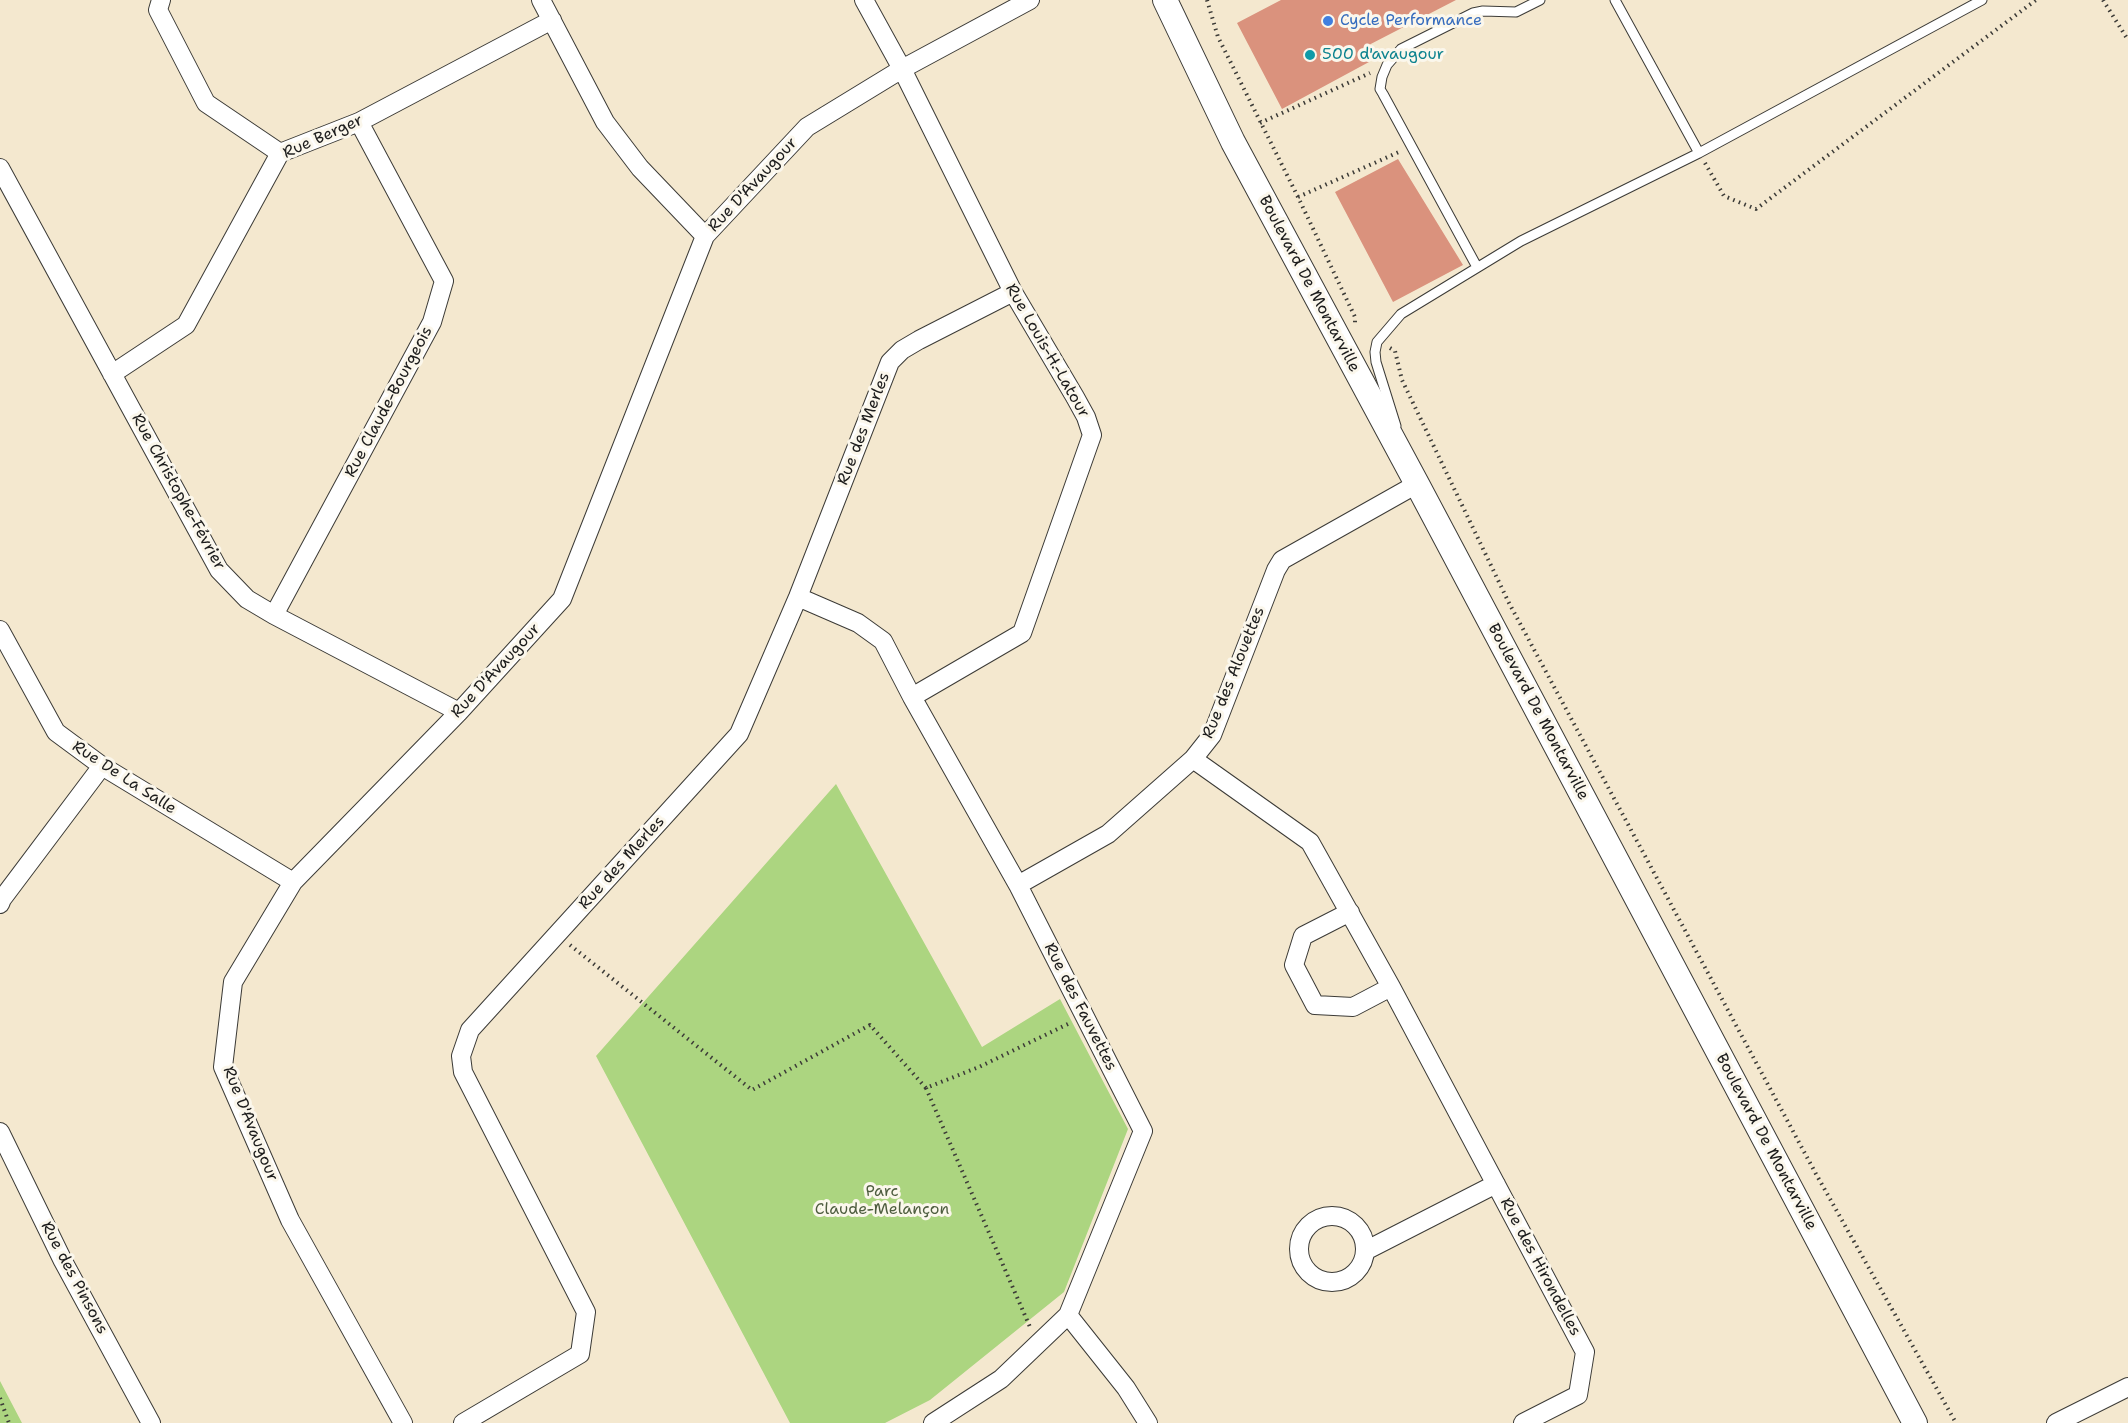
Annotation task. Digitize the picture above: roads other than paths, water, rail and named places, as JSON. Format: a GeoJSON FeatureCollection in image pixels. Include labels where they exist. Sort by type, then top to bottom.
{"type":"FeatureCollection","features":[{"type":"Feature","properties":{"kind":"street"},"geometry":{"type":"LineString","coordinates":[[161,0],[158,9],[206,104],[280,153]]}},
{"type":"Feature","properties":{"kind":"street"},"geometry":{"type":"LineString","coordinates":[[541,0],[605,122],[640,168],[705,236]]}},
{"type":"Feature","properties":{"kind":"street","name":"Rue Louis-H.-Latour"},"geometry":{"type":"LineString","coordinates":[[864,0],[902,69],[1013,292],[1075,397],[1092,435],[1022,633],[912,697]]}},
{"type":"Feature","properties":{"kind":"street","name":"Rue D'Avaugour"},"geometry":{"type":"LineString","coordinates":[[403,1423],[290,1220],[223,1067],[232,982],[293,882],[459,712],[562,599],[705,236],[807,127],[902,69],[1030,0]]}},
{"type":"Feature","properties":{"kind":"street","name":"Boulevard De Montarville"},"geometry":{"type":"LineString","coordinates":[[1165,0],[1233,142],[1915,1423]]}},
{"type":"Feature","properties":{"kind":"street","name":"Rue Berger"},"geometry":{"type":"LineString","coordinates":[[112,374],[186,325],[280,153],[359,122],[552,20]]}},
{"type":"Feature","properties":{"kind":"street","name":"Rue Claude-Bourgeois"},"geometry":{"type":"LineString","coordinates":[[274,615],[432,322],[444,281],[359,122]]}},
{"type":"Feature","properties":{"kind":"street","name":"Rue Christophe-Février"},"geometry":{"type":"LineString","coordinates":[[0,168],[219,570],[247,599],[274,615],[459,712]]}},
{"type":"Feature","properties":{"kind":"street","name":"Rue des Merles"},"geometry":{"type":"LineString","coordinates":[[463,1423],[580,1354],[586,1312],[463,1072],[461,1056],[470,1030],[739,734],[798,597],[890,362],[902,350],[919,340],[1013,292]]}},
{"type":"Feature","properties":{"kind":"street","name":"Rue des Alouettes"},"geometry":{"type":"LineString","coordinates":[[1018,885],[1108,834],[1193,759],[1212,735],[1276,570],[1282,560],[1417,484]]}},
{"type":"Feature","properties":{"kind":"street","name":"Rue des Fauvettes"},"geometry":{"type":"LineString","coordinates":[[798,597],[858,623],[883,641],[1018,885],[1143,1131],[1068,1315],[1001,1379],[933,1423]]}},
{"type":"Feature","properties":{"kind":"street","name":"Rue De La Salle"},"geometry":{"type":"LineString","coordinates":[[0,630],[56,732],[102,766],[293,882]]}},
{"type":"Feature","properties":{"kind":"street","name":"Rue des Hirondelles"},"geometry":{"type":"LineString","coordinates":[[1193,759],[1310,842],[1391,987],[1585,1352],[1578,1395],[1523,1423]]}},
{"type":"Feature","properties":{"kind":"street"},"geometry":{"type":"LineString","coordinates":[[0,904],[102,766]]}},
{"type":"Feature","properties":{"kind":"street"},"geometry":{"type":"LineString","coordinates":[[1350,912],[1303,936],[1294,964],[1315,1005],[1353,1007],[1391,987]]}},
{"type":"Feature","properties":{"kind":"street","name":"Rue des Pinsons"},"geometry":{"type":"LineString","coordinates":[[0,1132],[63,1261],[151,1423]]}},
{"type":"Feature","properties":{"kind":"street","name":"Rue des Hirondelles"},"geometry":{"type":"LineString","coordinates":[[1365,1251],[1496,1184]]}},
{"type":"Feature","properties":{"kind":"street"},"geometry":{"type":"LineString","coordinates":[[1068,1315],[1126,1388],[1148,1423]]}},
{"type":"Feature","properties":{"kind":"street"},"geometry":{"type":"LineString","coordinates":[[2056,1423],[2128,1387]]}},
{"type":"Feature","properties":{"kind":"lane"},"geometry":{"type":"LineString","coordinates":[[1477,267],[1380,89],[1387,65],[1401,49],[1473,13],[1516,12],[1540,0]]}},
{"type":"Feature","properties":{"kind":"lane"},"geometry":{"type":"LineString","coordinates":[[1615,0],[1699,153]]}},
{"type":"Feature","properties":{"kind":"lane"},"geometry":{"type":"LineString","coordinates":[[1402,458],[1399,435],[1376,362],[1377,342],[1401,314],[1521,241],[1699,153],[1982,0]]}},
{"type":"Feature","properties":{"kind":"place","name":"Cycle Performance"},"geometry":{"type":"Point","coordinates":[1328,21]}},
{"type":"Feature","properties":{"kind":"place","name":"500 d'avaugour"},"geometry":{"type":"Point","coordinates":[1310,55]}},
{"type":"Feature","properties":{"kind":"park label","name":"Parc Claude-Melançon"},"geometry":{"type":"Point","coordinates":[882,1201]}}]}
